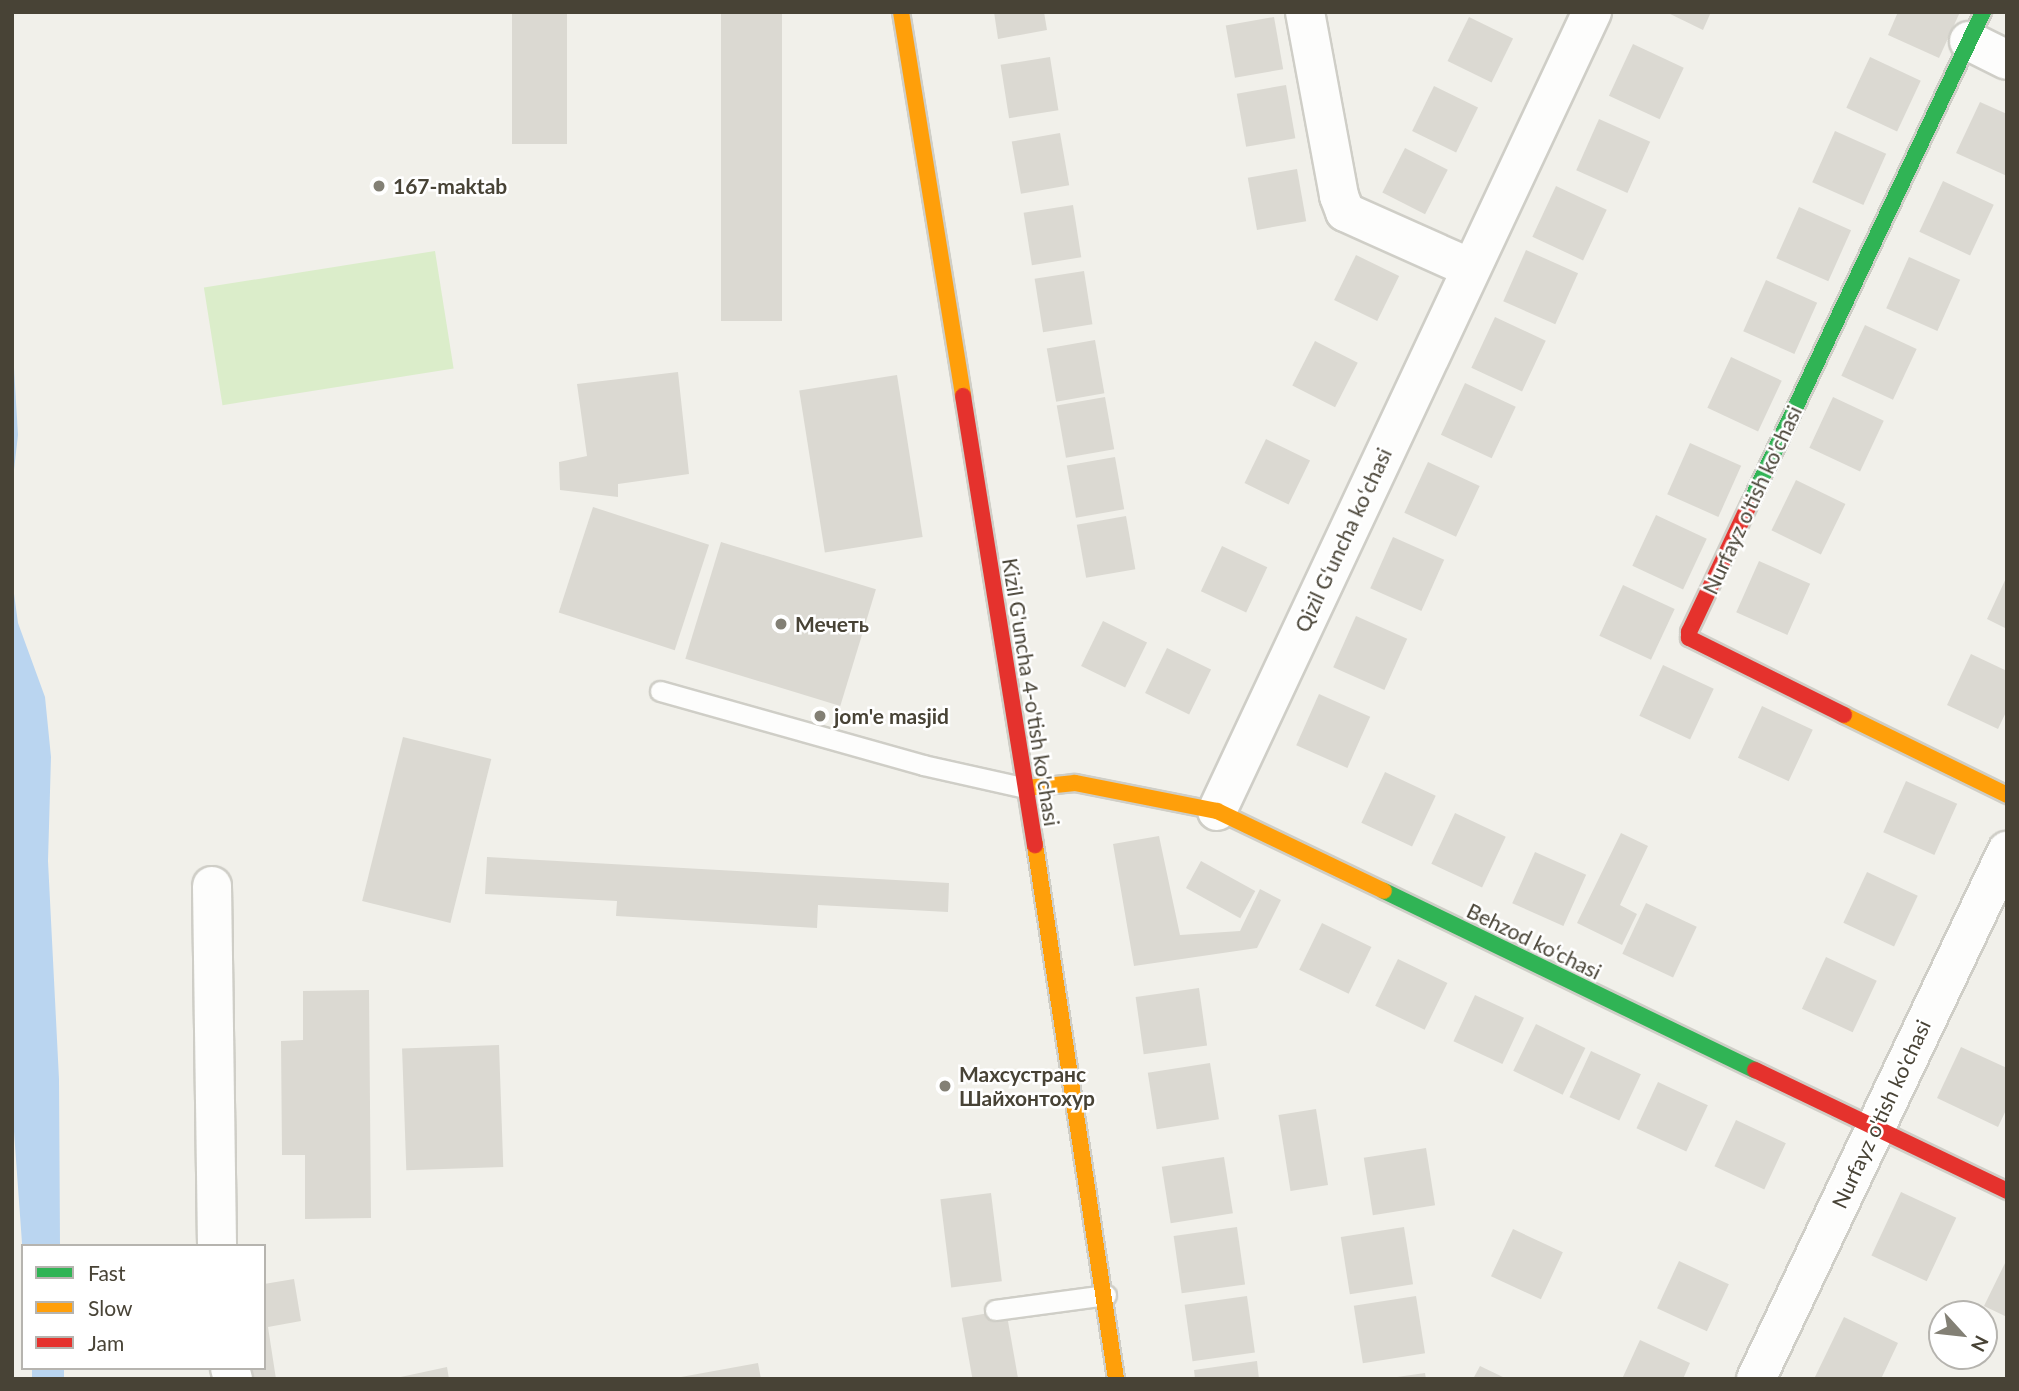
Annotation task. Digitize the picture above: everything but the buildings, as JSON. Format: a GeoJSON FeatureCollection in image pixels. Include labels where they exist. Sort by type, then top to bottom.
{"type":"FeatureCollection","features":[{"type":"Feature","properties":{"kind":"street","name":"Kizil G'uncha 4-o'tish ko'chasi"},"geometry":{"type":"LineString","coordinates":[[901,12],[1106,1295],[1116,1379]]}},
{"type":"Feature","properties":{"kind":"street"},"geometry":{"type":"LineString","coordinates":[[1305,12],[1339,196],[1345,212],[1470,268]]}},
{"type":"Feature","properties":{"kind":"street","name":"Qizil Gʻuncha koʻchasi"},"geometry":{"type":"LineString","coordinates":[[1217,811],[1592,12]]}},
{"type":"Feature","properties":{"kind":"street","name":"Nurfayz o'tish ko'chasi"},"geometry":{"type":"LineString","coordinates":[[2007,61],[1976,27],[1689,632],[1689,638],[1696,643],[2007,795]]}},
{"type":"Feature","properties":{"kind":"street","name":"Behzod ko‘chasi"},"geometry":{"type":"LineString","coordinates":[[1026,788],[1075,783],[1217,811],[2007,1191]]}},
{"type":"Feature","properties":{"kind":"street","name":"Nurfayz o'tish ko'chasi"},"geometry":{"type":"LineString","coordinates":[[1756,1379],[2007,851]]}},
{"type":"Feature","properties":{"kind":"street"},"geometry":{"type":"LineString","coordinates":[[212,886],[216,1244]]}},
{"type":"Feature","properties":{"kind":"lane"},"geometry":{"type":"LineString","coordinates":[[660,691],[923,765],[1026,788]]}},
{"type":"Feature","properties":{"kind":"lane"},"geometry":{"type":"LineString","coordinates":[[995,1310],[1106,1295]]}},
{"type":"Feature","properties":{"kind":"green space"},"geometry":{"type":"Polygon","coordinates":[[[435,251],[454,369],[222,405],[204,288],[435,251]]]}},
{"type":"Feature","properties":{"kind":"water"},"geometry":{"type":"Polygon","coordinates":[[[12,335],[18,435],[12,487],[12,335]]]}},
{"type":"Feature","properties":{"kind":"water"},"geometry":{"type":"Polygon","coordinates":[[[12,579],[18,623],[45,697],[51,757],[48,861],[59,1079],[60,1244],[22,1244],[12,1104],[12,579]]]}},
{"type":"Feature","properties":{"kind":"water"},"geometry":{"type":"Polygon","coordinates":[[[32,1370],[64,1370],[64,1379],[32,1379],[32,1370]]]}},
{"type":"Feature","properties":{"kind":"traffic: fast"},"geometry":{"type":"LineString","coordinates":[[1750,503],[1983,12]]}},
{"type":"Feature","properties":{"kind":"traffic: fast"},"geometry":{"type":"LineString","coordinates":[[1384,891],[1755,1070]]}},
{"type":"Feature","properties":{"kind":"traffic: slow"},"geometry":{"type":"LineString","coordinates":[[901,12],[963,396]]}},
{"type":"Feature","properties":{"kind":"traffic: slow"},"geometry":{"type":"LineString","coordinates":[[1844,715],[2007,795]]}},
{"type":"Feature","properties":{"kind":"traffic: slow"},"geometry":{"type":"LineString","coordinates":[[1026,788],[1075,783],[1217,811],[1384,891]]}},
{"type":"Feature","properties":{"kind":"traffic: slow"},"geometry":{"type":"LineString","coordinates":[[1035,845],[1116,1379]]}},
{"type":"Feature","properties":{"kind":"traffic: jam"},"geometry":{"type":"LineString","coordinates":[[963,396],[1035,845]]}},
{"type":"Feature","properties":{"kind":"traffic: jam"},"geometry":{"type":"LineString","coordinates":[[1750,503],[1689,632],[1689,638],[1844,715]]}},
{"type":"Feature","properties":{"kind":"traffic: jam"},"geometry":{"type":"LineString","coordinates":[[1755,1070],[2007,1191]]}},
{"type":"Feature","properties":{"kind":"place","name":"167-maktab"},"geometry":{"type":"Point","coordinates":[379,186]}},
{"type":"Feature","properties":{"kind":"place","name":"Мечеть"},"geometry":{"type":"Point","coordinates":[781,624]}},
{"type":"Feature","properties":{"kind":"place","name":"jom'e masjid"},"geometry":{"type":"Point","coordinates":[820,716]}},
{"type":"Feature","properties":{"kind":"place","name":"Махсустранс Шайхонтохур"},"geometry":{"type":"Point","coordinates":[945,1086]}}]}
